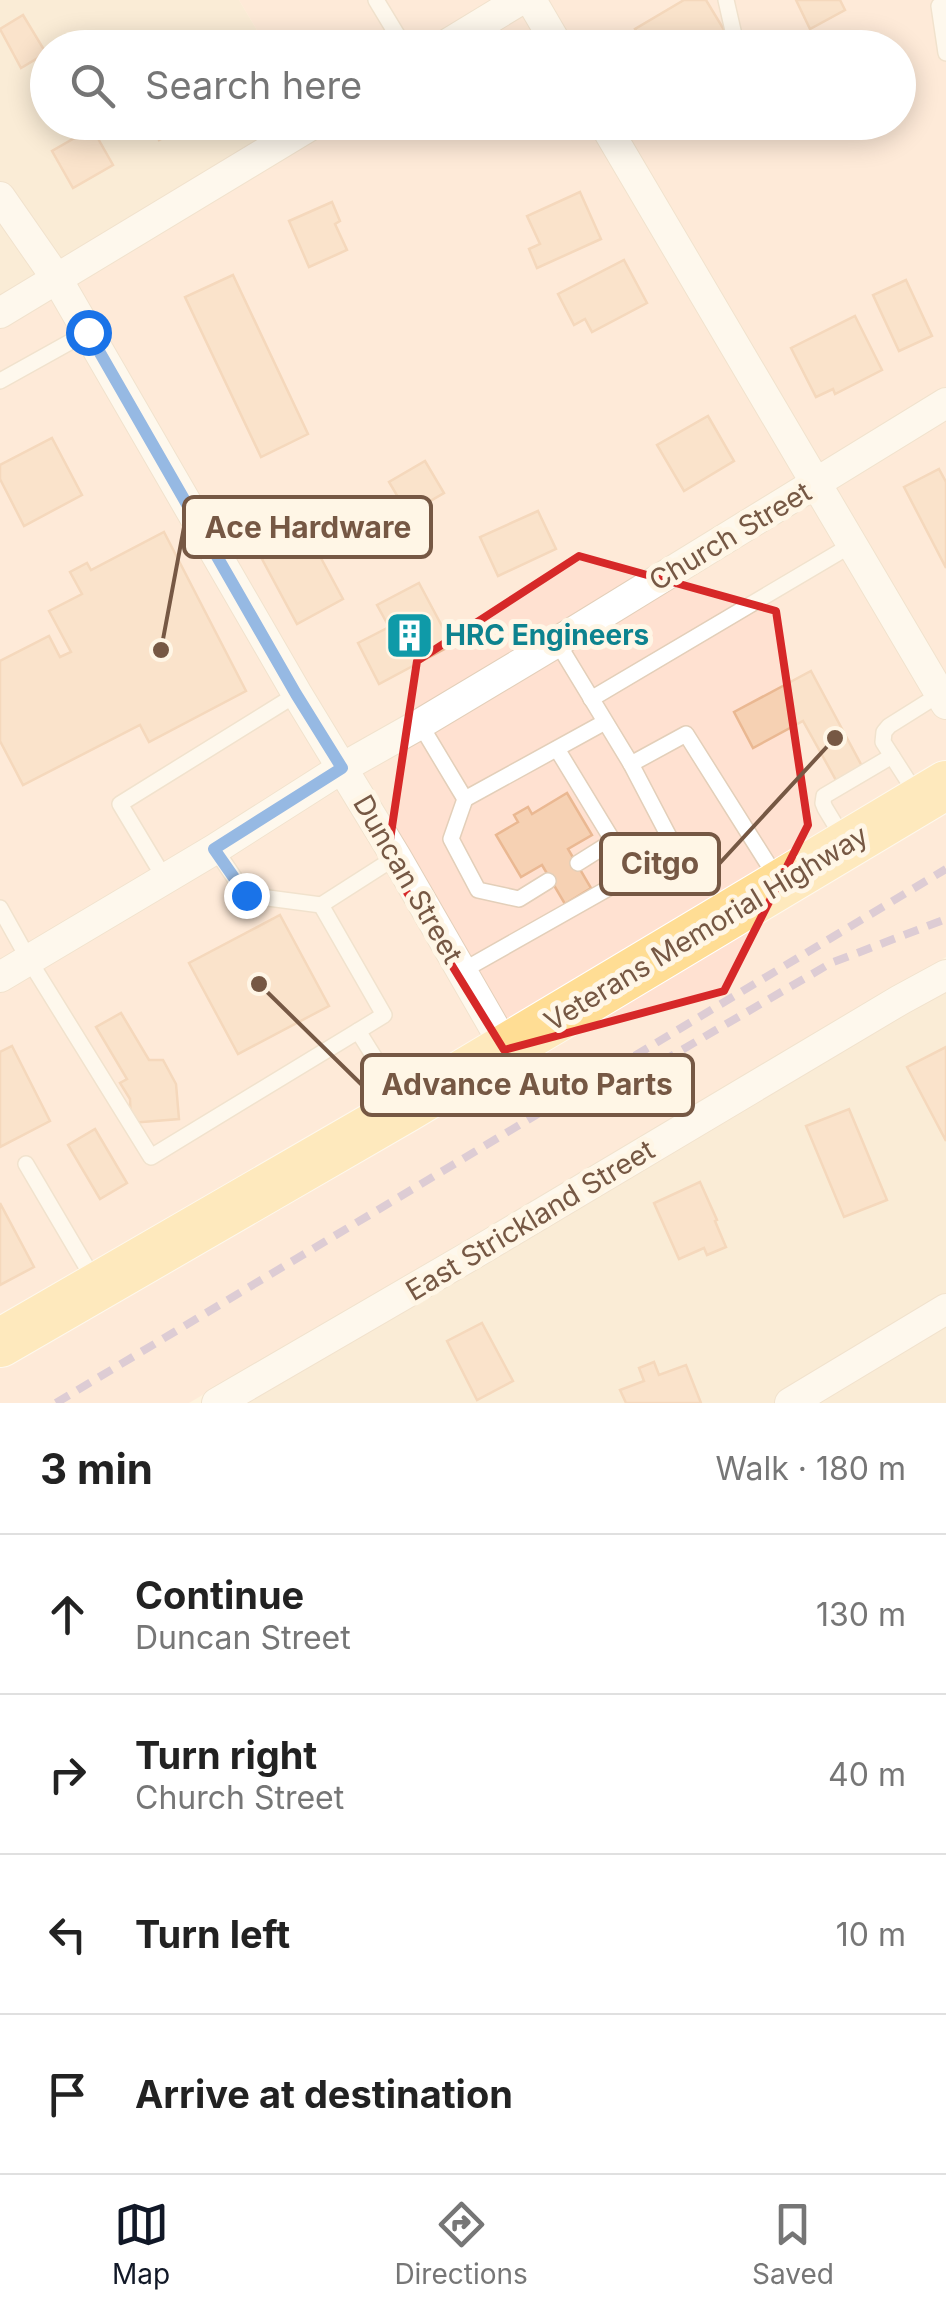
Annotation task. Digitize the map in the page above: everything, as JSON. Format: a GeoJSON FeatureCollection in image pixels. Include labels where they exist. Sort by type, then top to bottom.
{"type":"FeatureCollection","features":[{"type":"Feature","properties":{"kind":"main road","name":"Veterans Memorial Highway"},"geometry":{"type":"LineString","coordinates":[[0,1343],[406,1108],[933,793]]}},
{"type":"Feature","properties":{"kind":"street"},"geometry":{"type":"LineString","coordinates":[[471,30],[520,0]]}},
{"type":"Feature","properties":{"kind":"street"},"geometry":{"type":"LineString","coordinates":[[531,0],[548,30]]}},
{"type":"Feature","properties":{"kind":"street"},"geometry":{"type":"LineString","coordinates":[[0,313],[286,140]]}},
{"type":"Feature","properties":{"kind":"street"},"geometry":{"type":"LineString","coordinates":[[624,140],[816,484],[943,699]]}},
{"type":"Feature","properties":{"kind":"street","name":"Duncan Street"},"geometry":{"type":"LineString","coordinates":[[0,197],[57,279],[506,1048]]}},
{"type":"Feature","properties":{"kind":"street","name":"Church Street"},"geometry":{"type":"LineString","coordinates":[[0,977],[946,403]]}},
{"type":"Feature","properties":{"kind":"street","name":"East Strickland Street"},"geometry":{"type":"LineString","coordinates":[[217,1403],[946,975]]}},
{"type":"Feature","properties":{"kind":"street"},"geometry":{"type":"LineString","coordinates":[[790,1403],[946,1309]]}},
{"type":"Feature","properties":{"kind":"lane"},"geometry":{"type":"LineString","coordinates":[[376,0],[394,30]]}},
{"type":"Feature","properties":{"kind":"lane"},"geometry":{"type":"LineString","coordinates":[[726,0],[733,30]]}},
{"type":"Feature","properties":{"kind":"lane"},"geometry":{"type":"LineString","coordinates":[[940,4],[946,53]]}},
{"type":"Feature","properties":{"kind":"lane"},"geometry":{"type":"LineString","coordinates":[[0,381],[88,332]]}},
{"type":"Feature","properties":{"kind":"lane"},"geometry":{"type":"LineString","coordinates":[[591,699],[853,544]]}},
{"type":"Feature","properties":{"kind":"lane"},"geometry":{"type":"LineString","coordinates":[[462,972],[676,850],[606,722],[556,642]]}},
{"type":"Feature","properties":{"kind":"lane"},"geometry":{"type":"LineString","coordinates":[[165,879],[120,804],[296,694]]}},
{"type":"Feature","properties":{"kind":"lane"},"geometry":{"type":"LineString","coordinates":[[933,793],[892,756],[883,742],[884,732],[943,699]]}},
{"type":"Feature","properties":{"kind":"lane"},"geometry":{"type":"LineString","coordinates":[[548,881],[519,898],[478,890],[451,839],[466,800],[606,722]]}},
{"type":"Feature","properties":{"kind":"lane"},"geometry":{"type":"LineString","coordinates":[[420,724],[466,800]]}},
{"type":"Feature","properties":{"kind":"lane"},"geometry":{"type":"LineString","coordinates":[[630,764],[686,734],[781,883]]}},
{"type":"Feature","properties":{"kind":"lane"},"geometry":{"type":"LineString","coordinates":[[556,749],[613,842],[578,863]]}},
{"type":"Feature","properties":{"kind":"lane"},"geometry":{"type":"LineString","coordinates":[[847,844],[822,803],[824,796],[892,756]]}},
{"type":"Feature","properties":{"kind":"lane"},"geometry":{"type":"LineString","coordinates":[[214,849],[246,895],[320,905],[396,856]]}},
{"type":"Feature","properties":{"kind":"lane"},"geometry":{"type":"LineString","coordinates":[[0,908],[151,1158],[384,1016],[320,905]]}},
{"type":"Feature","properties":{"kind":"lane"},"geometry":{"type":"LineString","coordinates":[[358,1031],[406,1108]]}},
{"type":"Feature","properties":{"kind":"lane"},"geometry":{"type":"LineString","coordinates":[[26,1164],[98,1286]]}},
{"type":"Feature","properties":{"kind":"highlighted area"},"geometry":{"type":"Polygon","coordinates":[[[579,556],[776,611],[808,825],[724,991],[504,1050],[387,860],[417,661],[579,556]]]}},
{"type":"Feature","properties":{"kind":"shaded area"},"geometry":{"type":"Polygon","coordinates":[[[0,0],[239,0],[257,30],[30,30],[30,140],[282,140],[0,312],[0,0]]]}},
{"type":"Feature","properties":{"kind":"shaded area"},"geometry":{"type":"Polygon","coordinates":[[[239,0],[946,0],[946,957],[189,1403],[0,1403],[0,313],[284,140],[916,140],[916,30],[257,30],[239,0]]]}},
{"type":"Feature","properties":{"kind":"shaded area"},"geometry":{"type":"Polygon","coordinates":[[[946,961],[946,1403],[248,1403],[946,961]]]}},
{"type":"Feature","properties":{"kind":"building"},"geometry":{"type":"Polygon","coordinates":[[[684,0],[706,0],[724,30],[636,30],[684,0]]]}},
{"type":"Feature","properties":{"kind":"building"},"geometry":{"type":"Polygon","coordinates":[[[796,0],[840,0],[845,10],[810,29],[796,0]]]}},
{"type":"Feature","properties":{"kind":"building"},"geometry":{"type":"Polygon","coordinates":[[[23,15],[32,30],[30,63],[21,68],[0,29],[23,15]]]}},
{"type":"Feature","properties":{"kind":"building"},"geometry":{"type":"Polygon","coordinates":[[[71,140],[99,140],[113,165],[73,188],[52,151],[71,140]]]}},
{"type":"Feature","properties":{"kind":"building"},"geometry":{"type":"Polygon","coordinates":[[[580,192],[601,239],[537,268],[529,249],[540,244],[527,216],[580,192]]]}},
{"type":"Feature","properties":{"kind":"building"},"geometry":{"type":"Polygon","coordinates":[[[332,202],[340,221],[335,224],[347,250],[309,267],[289,221],[332,202]]]}},
{"type":"Feature","properties":{"kind":"building"},"geometry":{"type":"Polygon","coordinates":[[[624,260],[647,303],[592,332],[585,319],[574,325],[558,294],[624,260]]]}},
{"type":"Feature","properties":{"kind":"building"},"geometry":{"type":"Polygon","coordinates":[[[233,275],[308,434],[261,457],[185,297],[233,275]]]}},
{"type":"Feature","properties":{"kind":"building"},"geometry":{"type":"Polygon","coordinates":[[[906,280],[932,336],[899,351],[873,295],[906,280]]]}},
{"type":"Feature","properties":{"kind":"building"},"geometry":{"type":"Polygon","coordinates":[[[855,316],[882,370],[835,394],[833,389],[816,397],[791,348],[855,316]]]}},
{"type":"Feature","properties":{"kind":"building"},"geometry":{"type":"Polygon","coordinates":[[[708,416],[734,461],[684,491],[657,445],[708,416]]]}},
{"type":"Feature","properties":{"kind":"building"},"geometry":{"type":"Polygon","coordinates":[[[52,438],[82,495],[24,526],[0,479],[0,465],[52,438]]]}},
{"type":"Feature","properties":{"kind":"building"},"geometry":{"type":"Polygon","coordinates":[[[425,461],[444,493],[408,514],[389,482],[425,461]]]}},
{"type":"Feature","properties":{"kind":"building"},"geometry":{"type":"Polygon","coordinates":[[[939,469],[946,482],[946,568],[904,487],[939,469]]]}},
{"type":"Feature","properties":{"kind":"building"},"geometry":{"type":"Polygon","coordinates":[[[538,511],[556,549],[498,576],[480,537],[538,511]]]}},
{"type":"Feature","properties":{"kind":"building"},"geometry":{"type":"Polygon","coordinates":[[[164,532],[246,691],[149,742],[140,725],[23,785],[0,741],[0,661],[49,636],[60,657],[71,652],[49,611],[82,594],[70,572],[87,563],[91,570],[164,532]]]}},
{"type":"Feature","properties":{"kind":"building"},"geometry":{"type":"Polygon","coordinates":[[[308,534],[343,599],[297,624],[262,559],[308,534]]]}},
{"type":"Feature","properties":{"kind":"building","name":"HRC Engineers"},"geometry":{"type":"Polygon","coordinates":[[[419,583],[452,645],[379,684],[358,643],[389,627],[377,605],[419,583]]]}},
{"type":"Feature","properties":{"kind":"building"},"geometry":{"type":"Polygon","coordinates":[[[811,671],[863,768],[837,782],[803,721],[753,748],[734,712],[811,671]]]}},
{"type":"Feature","properties":{"kind":"building"},"geometry":{"type":"Polygon","coordinates":[[[567,793],[592,835],[568,849],[591,888],[565,904],[542,865],[521,877],[496,835],[518,822],[514,815],[528,807],[532,814],[567,793]]]}},
{"type":"Feature","properties":{"kind":"building"},"geometry":{"type":"Polygon","coordinates":[[[280,915],[329,1006],[238,1054],[189,963],[280,915]]]}},
{"type":"Feature","properties":{"kind":"building"},"geometry":{"type":"Polygon","coordinates":[[[121,1013],[149,1060],[163,1060],[176,1084],[179,1119],[131,1123],[130,1099],[120,1083],[127,1079],[96,1027],[121,1013]]]}},
{"type":"Feature","properties":{"kind":"building"},"geometry":{"type":"Polygon","coordinates":[[[12,1046],[50,1121],[0,1147],[0,1052],[12,1046]]]}},
{"type":"Feature","properties":{"kind":"building"},"geometry":{"type":"Polygon","coordinates":[[[946,1047],[946,1141],[907,1067],[946,1047]]]}},
{"type":"Feature","properties":{"kind":"building"},"geometry":{"type":"Polygon","coordinates":[[[849,1109],[887,1200],[844,1217],[806,1126],[849,1109]]]}},
{"type":"Feature","properties":{"kind":"building"},"geometry":{"type":"Polygon","coordinates":[[[95,1129],[127,1183],[100,1199],[68,1145],[95,1129]]]}},
{"type":"Feature","properties":{"kind":"building"},"geometry":{"type":"Polygon","coordinates":[[[700,1182],[726,1247],[707,1255],[704,1248],[679,1259],[654,1203],[700,1182]]]}},
{"type":"Feature","properties":{"kind":"building"},"geometry":{"type":"Polygon","coordinates":[[[0,1203],[34,1267],[0,1285],[0,1203]]]}},
{"type":"Feature","properties":{"kind":"building"},"geometry":{"type":"Polygon","coordinates":[[[482,1323],[513,1381],[477,1400],[447,1341],[482,1323]]]}},
{"type":"Feature","properties":{"kind":"building"},"geometry":{"type":"Polygon","coordinates":[[[654,1362],[659,1375],[686,1365],[701,1403],[626,1403],[620,1390],[644,1381],[639,1368],[654,1362]]]}},
{"type":"Feature","properties":{"kind":"railway"},"geometry":{"type":"LineString","coordinates":[[56,1403],[946,869]]}},
{"type":"Feature","properties":{"kind":"railway"},"geometry":{"type":"LineString","coordinates":[[661,1062],[831,963],[946,919]]}},
{"type":"Feature","properties":{"kind":"place","name":"HRC Engineers"},"geometry":{"type":"Point","coordinates":[410,635]}},
{"type":"Feature","properties":{"kind":"place","name":"Ace Hardware"},"geometry":{"type":"Point","coordinates":[161,650]}},
{"type":"Feature","properties":{"kind":"place","name":"Citgo"},"geometry":{"type":"Point","coordinates":[835,738]}},
{"type":"Feature","properties":{"kind":"place","name":"Advance Auto Parts"},"geometry":{"type":"Point","coordinates":[259,984]}},
{"type":"Feature","properties":{"kind":"route"},"geometry":{"type":"LineString","coordinates":[[88,332],[342,768],[214,849],[246,895]]}}]}
